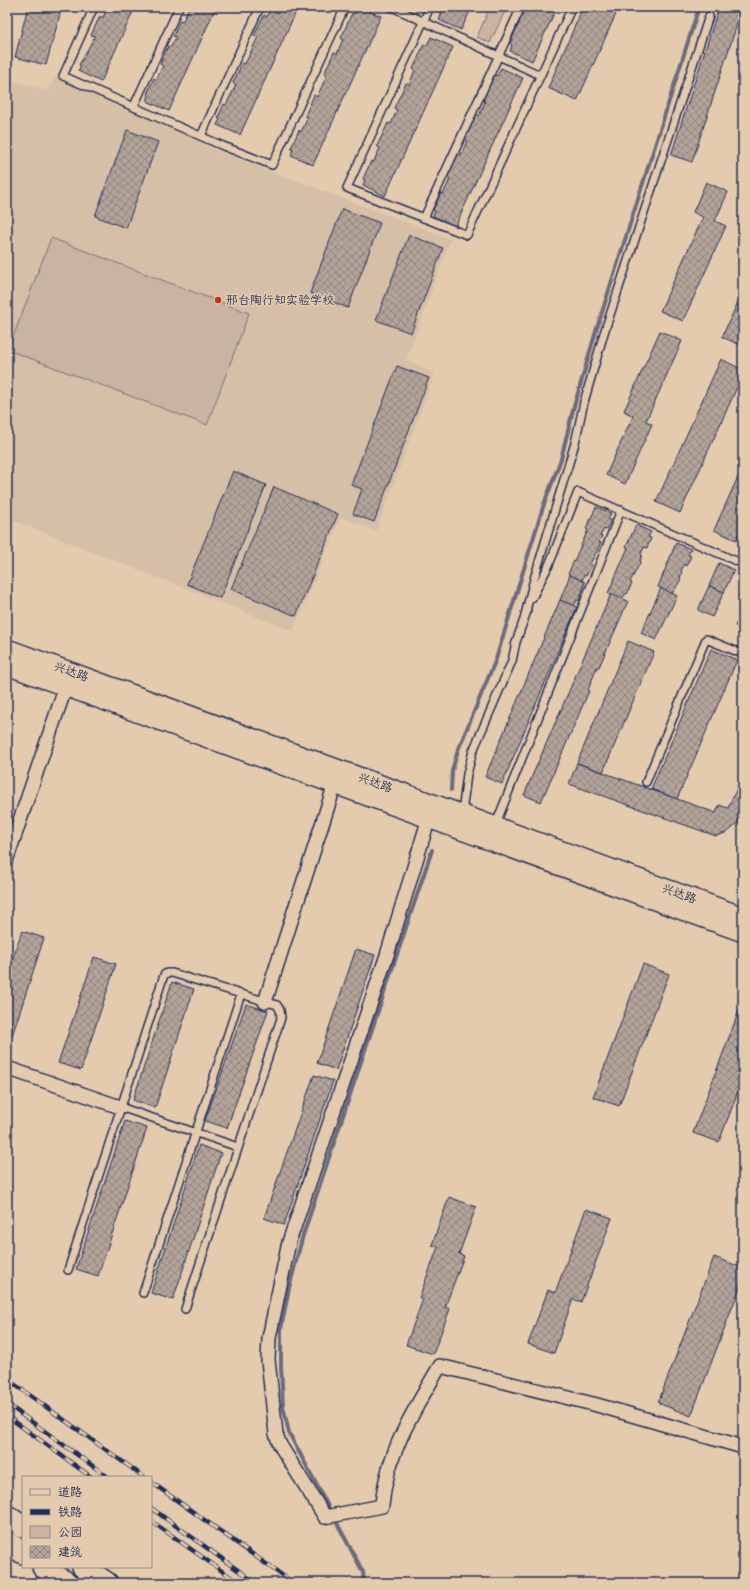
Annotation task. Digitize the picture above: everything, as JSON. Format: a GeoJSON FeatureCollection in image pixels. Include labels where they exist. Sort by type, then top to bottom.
{"type":"FeatureCollection","features":[{"type":"Feature","properties":{"kind":"main road","name":"兴达路"},"geometry":{"type":"LineString","coordinates":[[7,649],[743,917]]}},
{"type":"Feature","properties":{"kind":"main road","name":"兴达路"},"geometry":{"type":"LineString","coordinates":[[7,665],[743,932]]}},
{"type":"Feature","properties":{"kind":"main road"},"geometry":{"type":"LineString","coordinates":[[7,1516],[22,1526]]}},
{"type":"Feature","properties":{"kind":"main road"},"geometry":{"type":"LineString","coordinates":[[7,1542],[22,1552]]}},
{"type":"Feature","properties":{"kind":"main road"},"geometry":{"type":"LineString","coordinates":[[44,1568],[67,1583]]}},
{"type":"Feature","properties":{"kind":"main road"},"geometry":{"type":"LineString","coordinates":[[84,1568],[107,1583]]}},
{"type":"Feature","properties":{"kind":"street"},"geometry":{"type":"LineString","coordinates":[[7,858],[66,686]]}},
{"type":"Feature","properties":{"kind":"street"},"geometry":{"type":"LineString","coordinates":[[265,1002],[335,784]]}},
{"type":"Feature","properties":{"kind":"street"},"geometry":{"type":"LineString","coordinates":[[429,818],[387,955],[289,1242],[269,1338],[268,1360],[276,1434],[280,1445],[325,1517],[382,1506],[388,1468],[400,1437],[440,1366],[597,1405],[743,1447]]}},
{"type":"Feature","properties":{"kind":"street"},"geometry":{"type":"LineString","coordinates":[[7,1068],[120,1107]]}},
{"type":"Feature","properties":{"kind":"lane"},"geometry":{"type":"LineString","coordinates":[[94,7],[63,76],[272,165],[345,7]]}},
{"type":"Feature","properties":{"kind":"lane"},"geometry":{"type":"LineString","coordinates":[[134,106],[179,7]]}},
{"type":"Feature","properties":{"kind":"lane"},"geometry":{"type":"LineString","coordinates":[[201,136],[260,7]]}},
{"type":"Feature","properties":{"kind":"lane"},"geometry":{"type":"LineString","coordinates":[[392,7],[540,75]]}},
{"type":"Feature","properties":{"kind":"lane"},"geometry":{"type":"LineString","coordinates":[[430,7],[347,188],[466,235],[572,7]]}},
{"type":"Feature","properties":{"kind":"lane"},"geometry":{"type":"LineString","coordinates":[[424,218],[521,7]]}},
{"type":"Feature","properties":{"kind":"lane"},"geometry":{"type":"LineString","coordinates":[[462,814],[467,774],[472,751],[512,661],[534,579],[575,443],[584,402],[602,340],[709,16]]}},
{"type":"Feature","properties":{"kind":"lane"},"geometry":{"type":"LineString","coordinates":[[525,614],[549,565],[578,492],[743,564]]}},
{"type":"Feature","properties":{"kind":"lane"},"geometry":{"type":"LineString","coordinates":[[495,826],[621,510]]}},
{"type":"Feature","properties":{"kind":"lane"},"geometry":{"type":"LineString","coordinates":[[646,782],[706,639],[743,654]]}},
{"type":"Feature","properties":{"kind":"lane"},"geometry":{"type":"LineString","coordinates":[[68,1270],[164,975],[167,973],[172,973],[277,1005],[280,1010],[281,1018],[185,1309]]}},
{"type":"Feature","properties":{"kind":"lane"},"geometry":{"type":"LineString","coordinates":[[142,1293],[241,994]]}},
{"type":"Feature","properties":{"kind":"lane"},"geometry":{"type":"LineString","coordinates":[[120,1107],[238,1147]]}},
{"type":"Feature","properties":{"kind":"shaded area","name":"邢台陶行知实验学校"},"geometry":{"type":"Polygon","coordinates":[[[55,77],[221,152],[451,239],[406,360],[435,373],[376,531],[341,517],[293,631],[7,518],[7,79],[49,91],[55,77]]]}},
{"type":"Feature","properties":{"kind":"green space"},"geometry":{"type":"Polygon","coordinates":[[[490,7],[507,7],[490,43],[477,37],[490,7]]]}},
{"type":"Feature","properties":{"kind":"green space"},"geometry":{"type":"Polygon","coordinates":[[[51,238],[249,313],[207,425],[8,350],[51,238]]]}},
{"type":"Feature","properties":{"kind":"building"},"geometry":{"type":"Polygon","coordinates":[[[28,7],[62,7],[46,65],[15,57],[28,7]]]}},
{"type":"Feature","properties":{"kind":"building"},"geometry":{"type":"Polygon","coordinates":[[[107,7],[135,7],[101,82],[78,71],[81,66],[79,65],[95,36],[91,35],[100,16],[103,18],[107,7]]]}},
{"type":"Feature","properties":{"kind":"building"},"geometry":{"type":"Polygon","coordinates":[[[189,7],[216,7],[169,111],[147,101],[149,95],[147,94],[154,78],[156,80],[163,66],[160,64],[168,46],[171,47],[176,37],[173,36],[180,20],[183,21],[189,7]]]}},
{"type":"Feature","properties":{"kind":"building"},"geometry":{"type":"Polygon","coordinates":[[[271,7],[298,7],[240,135],[217,125],[220,119],[218,118],[224,104],[226,105],[236,85],[233,83],[242,63],[245,64],[258,37],[254,35],[264,15],[267,17],[271,7]]]}},
{"type":"Feature","properties":{"kind":"building"},"geometry":{"type":"Polygon","coordinates":[[[358,7],[381,16],[313,165],[291,155],[293,149],[291,148],[299,130],[301,132],[308,117],[305,116],[314,95],[317,97],[327,75],[324,74],[334,52],[337,54],[343,39],[341,38],[352,13],[355,14],[358,7]]]}},
{"type":"Feature","properties":{"kind":"building"},"geometry":{"type":"Polygon","coordinates":[[[442,7],[472,7],[461,30],[439,20],[442,13],[439,12],[442,7]]]}},
{"type":"Feature","properties":{"kind":"building"},"geometry":{"type":"Polygon","coordinates":[[[526,7],[557,7],[532,61],[510,51],[512,45],[510,43],[526,7]]]}},
{"type":"Feature","properties":{"kind":"building"},"geometry":{"type":"Polygon","coordinates":[[[583,7],[619,7],[577,101],[548,88],[583,7]]]}},
{"type":"Feature","properties":{"kind":"building"},"geometry":{"type":"Polygon","coordinates":[[[719,7],[742,9],[692,162],[671,155],[719,7]]]}},
{"type":"Feature","properties":{"kind":"building"},"geometry":{"type":"Polygon","coordinates":[[[431,37],[453,47],[385,196],[363,185],[365,180],[363,179],[371,161],[373,163],[380,148],[377,146],[388,123],[391,124],[397,110],[394,108],[406,83],[409,85],[415,70],[413,69],[424,44],[427,45],[431,37]]]}},
{"type":"Feature","properties":{"kind":"building"},"geometry":{"type":"Polygon","coordinates":[[[501,68],[523,78],[455,227],[433,216],[435,211],[433,210],[450,179],[447,177],[458,153],[461,155],[467,141],[464,139],[476,114],[479,116],[485,101],[483,100],[494,75],[497,76],[501,68]]]}},
{"type":"Feature","properties":{"kind":"building"},"geometry":{"type":"Polygon","coordinates":[[[127,130],[158,142],[126,228],[95,216],[127,130]]]}},
{"type":"Feature","properties":{"kind":"building"},"geometry":{"type":"Polygon","coordinates":[[[706,182],[728,192],[715,221],[726,226],[683,321],[660,311],[703,217],[693,212],[706,182]]]}},
{"type":"Feature","properties":{"kind":"building"},"geometry":{"type":"Polygon","coordinates":[[[342,209],[380,223],[348,308],[310,293],[342,209]]]}},
{"type":"Feature","properties":{"kind":"building"},"geometry":{"type":"Polygon","coordinates":[[[409,235],[443,248],[411,333],[376,320],[409,235]]]}},
{"type":"Feature","properties":{"kind":"building"},"geometry":{"type":"Polygon","coordinates":[[[743,291],[743,346],[722,337],[743,291]]]}},
{"type":"Feature","properties":{"kind":"building"},"geometry":{"type":"Polygon","coordinates":[[[660,331],[682,341],[646,421],[652,424],[625,484],[606,475],[633,416],[624,411],[660,331]]]}},
{"type":"Feature","properties":{"kind":"building"},"geometry":{"type":"Polygon","coordinates":[[[721,359],[743,370],[743,374],[680,513],[656,502],[721,359]]]}},
{"type":"Feature","properties":{"kind":"building"},"geometry":{"type":"Polygon","coordinates":[[[397,366],[429,378],[374,522],[353,514],[362,489],[351,485],[397,366]]]}},
{"type":"Feature","properties":{"kind":"building"},"geometry":{"type":"Polygon","coordinates":[[[743,466],[743,525],[736,540],[714,530],[743,466]]]}},
{"type":"Feature","properties":{"kind":"building"},"geometry":{"type":"Polygon","coordinates":[[[233,471],[266,485],[220,598],[187,584],[233,471]]]}},
{"type":"Feature","properties":{"kind":"building"},"geometry":{"type":"Polygon","coordinates":[[[274,487],[338,514],[296,616],[231,589],[274,487]]]}},
{"type":"Feature","properties":{"kind":"building"},"geometry":{"type":"Polygon","coordinates":[[[596,507],[611,513],[608,519],[611,520],[606,530],[604,529],[600,536],[602,536],[599,542],[601,543],[590,564],[592,565],[586,576],[584,575],[582,581],[568,574],[588,530],[586,529],[596,507]]]}},
{"type":"Feature","properties":{"kind":"building"},"geometry":{"type":"Polygon","coordinates":[[[636,525],[651,532],[648,537],[651,538],[647,548],[644,547],[641,554],[641,561],[630,582],[632,583],[627,594],[625,594],[622,599],[608,593],[628,548],[626,547],[636,525]]]}},
{"type":"Feature","properties":{"kind":"building"},"geometry":{"type":"Polygon","coordinates":[[[676,543],[691,549],[688,555],[691,556],[686,566],[684,564],[681,571],[681,579],[672,594],[658,587],[676,543]]]}},
{"type":"Feature","properties":{"kind":"building"},"geometry":{"type":"Polygon","coordinates":[[[719,563],[734,570],[724,592],[709,586],[719,563]]]}},
{"type":"Feature","properties":{"kind":"building"},"geometry":{"type":"Polygon","coordinates":[[[570,575],[585,582],[579,601],[577,600],[574,606],[560,600],[570,575]]]}},
{"type":"Feature","properties":{"kind":"building"},"geometry":{"type":"Polygon","coordinates":[[[709,586],[724,592],[712,617],[698,610],[709,586]]]}},
{"type":"Feature","properties":{"kind":"building"},"geometry":{"type":"Polygon","coordinates":[[[661,588],[677,596],[656,640],[641,633],[661,588]]]}},
{"type":"Feature","properties":{"kind":"building"},"geometry":{"type":"Polygon","coordinates":[[[611,594],[628,601],[599,667],[597,667],[588,690],[589,691],[541,802],[524,795],[611,594]]]}},
{"type":"Feature","properties":{"kind":"building"},"geometry":{"type":"Polygon","coordinates":[[[560,600],[577,607],[502,784],[485,777],[560,600]]]}},
{"type":"Feature","properties":{"kind":"building"},"geometry":{"type":"Polygon","coordinates":[[[743,609],[743,629],[735,626],[743,609]]]}},
{"type":"Feature","properties":{"kind":"building"},"geometry":{"type":"Polygon","coordinates":[[[628,641],[654,652],[603,772],[577,763],[628,641]]]}},
{"type":"Feature","properties":{"kind":"building"},"geometry":{"type":"Polygon","coordinates":[[[711,649],[737,660],[677,799],[651,789],[711,649]]]}},
{"type":"Feature","properties":{"kind":"building"},"geometry":{"type":"Polygon","coordinates":[[[577,763],[716,813],[719,805],[728,808],[743,775],[743,820],[741,820],[728,832],[716,836],[569,784],[577,763]]]}},
{"type":"Feature","properties":{"kind":"building"},"geometry":{"type":"Polygon","coordinates":[[[22,931],[44,938],[9,1045],[7,1044],[7,975],[22,931]]]}},
{"type":"Feature","properties":{"kind":"building"},"geometry":{"type":"Polygon","coordinates":[[[356,949],[375,955],[336,1070],[317,1063],[356,949]]]}},
{"type":"Feature","properties":{"kind":"building"},"geometry":{"type":"Polygon","coordinates":[[[94,957],[116,964],[81,1070],[58,1063],[94,957]]]}},
{"type":"Feature","properties":{"kind":"building"},"geometry":{"type":"Polygon","coordinates":[[[643,964],[669,974],[619,1106],[593,1097],[643,964]]]}},
{"type":"Feature","properties":{"kind":"building"},"geometry":{"type":"Polygon","coordinates":[[[172,982],[194,989],[155,1108],[133,1100],[172,982]]]}},
{"type":"Feature","properties":{"kind":"building"},"geometry":{"type":"Polygon","coordinates":[[[743,1000],[743,1078],[719,1142],[693,1133],[743,1000]]]}},
{"type":"Feature","properties":{"kind":"building"},"geometry":{"type":"Polygon","coordinates":[[[246,1004],[268,1011],[227,1128],[205,1121],[246,1004]]]}},
{"type":"Feature","properties":{"kind":"building"},"geometry":{"type":"Polygon","coordinates":[[[314,1075],[333,1081],[284,1225],[264,1218],[314,1075]]]}},
{"type":"Feature","properties":{"kind":"building"},"geometry":{"type":"Polygon","coordinates":[[[125,1121],[147,1128],[98,1276],[76,1269],[125,1121]]]}},
{"type":"Feature","properties":{"kind":"building"},"geometry":{"type":"Polygon","coordinates":[[[199,1145],[221,1153],[173,1300],[151,1293],[199,1145]]]}},
{"type":"Feature","properties":{"kind":"building"},"geometry":{"type":"Polygon","coordinates":[[[449,1197],[476,1207],[459,1254],[464,1256],[445,1307],[450,1309],[433,1354],[406,1345],[423,1299],[419,1298],[438,1247],[432,1245],[449,1197]]]}},
{"type":"Feature","properties":{"kind":"building"},"geometry":{"type":"Polygon","coordinates":[[[586,1209],[612,1218],[581,1302],[573,1299],[554,1353],[528,1344],[548,1290],[555,1293],[586,1209]]]}},
{"type":"Feature","properties":{"kind":"building"},"geometry":{"type":"Polygon","coordinates":[[[714,1257],[743,1268],[743,1279],[691,1416],[658,1403],[714,1257]]]}},
{"type":"Feature","properties":{"kind":"waterway"},"geometry":{"type":"LineString","coordinates":[[451,790],[452,771],[458,750],[496,659],[543,507],[561,459],[573,410],[596,331],[699,7]]}},
{"type":"Feature","properties":{"kind":"waterway"},"geometry":{"type":"LineString","coordinates":[[364,1583],[363,1572],[289,1433],[283,1406],[281,1329],[289,1288],[303,1235],[432,850]]}},
{"type":"Feature","properties":{"kind":"railway"},"geometry":{"type":"LineString","coordinates":[[7,1379],[143,1476]]}},
{"type":"Feature","properties":{"kind":"railway"},"geometry":{"type":"LineString","coordinates":[[7,1404],[107,1476]]}},
{"type":"Feature","properties":{"kind":"railway"},"geometry":{"type":"LineString","coordinates":[[7,1416],[90,1476]]}},
{"type":"Feature","properties":{"kind":"railway"},"geometry":{"type":"LineString","coordinates":[[152,1483],[293,1583]]}},
{"type":"Feature","properties":{"kind":"railway"},"geometry":{"type":"LineString","coordinates":[[152,1509],[256,1583]]}},
{"type":"Feature","properties":{"kind":"railway"},"geometry":{"type":"LineString","coordinates":[[152,1522],[239,1583]]}},
{"type":"Feature","properties":{"kind":"place","name":"邢台陶行知实验学校"},"geometry":{"type":"Point","coordinates":[218,300]}}]}
